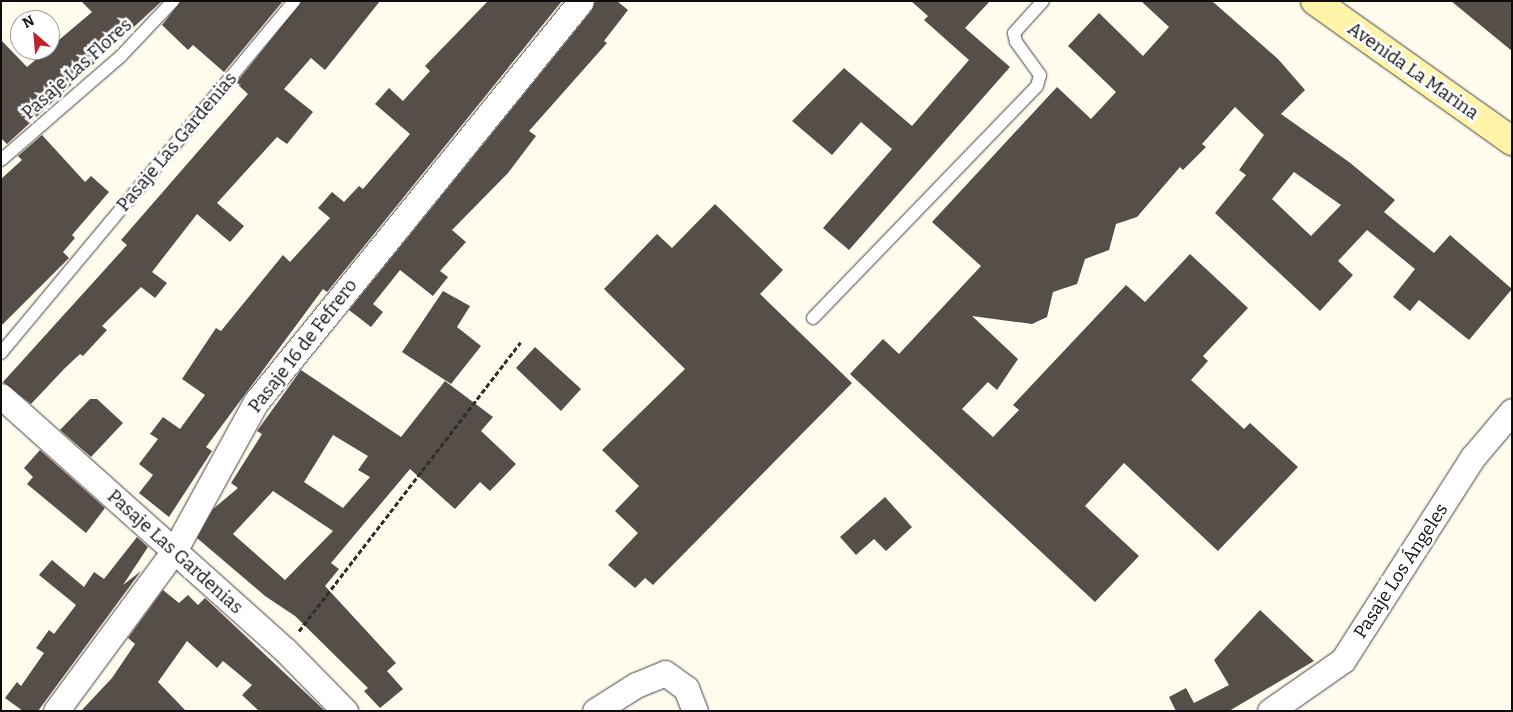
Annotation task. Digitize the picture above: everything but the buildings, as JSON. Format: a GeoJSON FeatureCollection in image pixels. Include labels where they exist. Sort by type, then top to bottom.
{"type":"FeatureCollection","features":[{"type":"Feature","properties":{"kind":"main road","name":"Avenida La Marina"},"geometry":{"type":"LineString","coordinates":[[1315,1],[1512,141]]}},
{"type":"Feature","properties":{"kind":"street","name":"Pasaje 16 de Fefrero"},"geometry":{"type":"LineString","coordinates":[[56,711],[174,551],[256,402],[581,1]]}},
{"type":"Feature","properties":{"kind":"street","name":"Pasaje Las Gardenias"},"geometry":{"type":"LineString","coordinates":[[1,396],[285,650],[345,711]]}},
{"type":"Feature","properties":{"kind":"street","name":"Pasaje Los Ángeles"},"geometry":{"type":"LineString","coordinates":[[1270,711],[1343,660],[1473,457],[1512,412]]}},
{"type":"Feature","properties":{"kind":"street"},"geometry":{"type":"LineString","coordinates":[[595,711],[636,685],[665,673],[686,688],[695,711]]}},
{"type":"Feature","properties":{"kind":"lane","name":"Pasaje Las Flores"},"geometry":{"type":"LineString","coordinates":[[1,160],[120,57],[173,1]]}},
{"type":"Feature","properties":{"kind":"lane","name":"Pasaje Las Gardenias"},"geometry":{"type":"LineString","coordinates":[[1,353],[294,1]]}},
{"type":"Feature","properties":{"kind":"lane"},"geometry":{"type":"LineString","coordinates":[[813,318],[1037,86],[1040,75],[1016,42],[1014,33],[1042,1]]}},
{"type":"Feature","properties":{"kind":"path"},"geometry":{"type":"LineString","coordinates":[[285,650],[521,342]]}}]}
